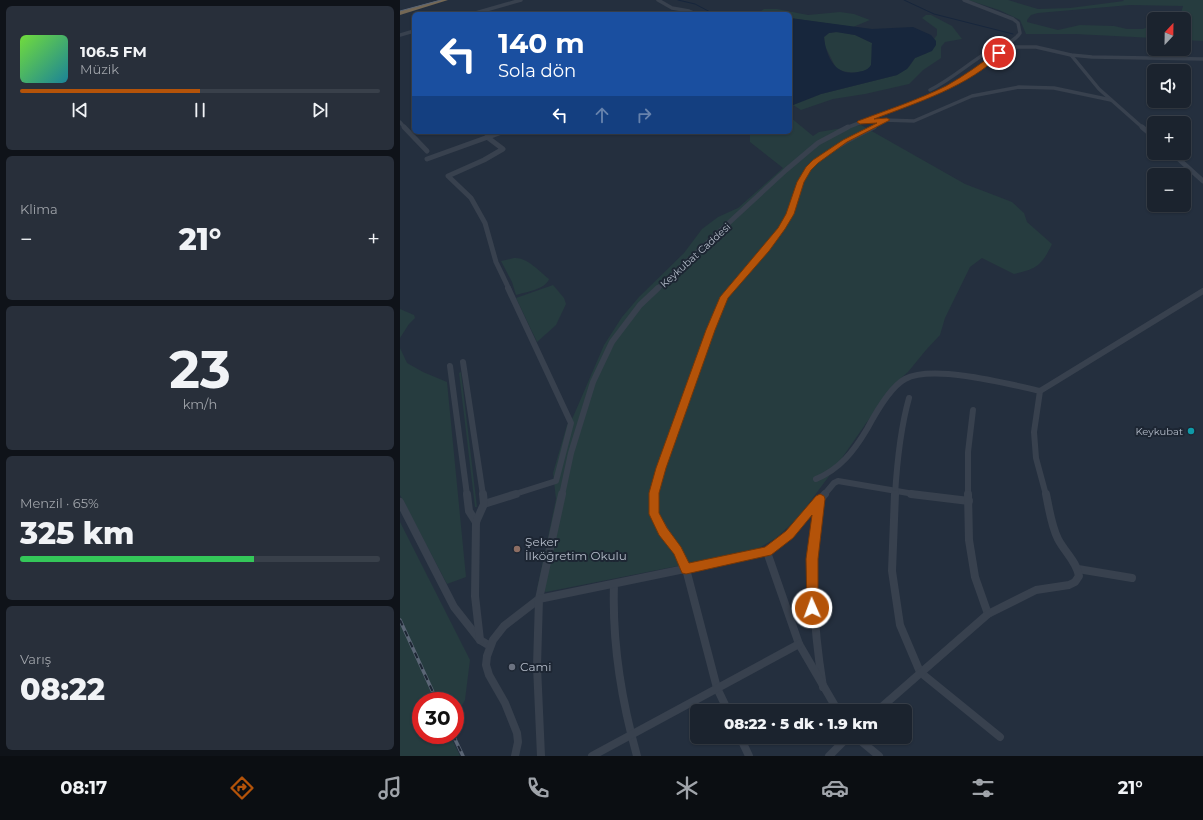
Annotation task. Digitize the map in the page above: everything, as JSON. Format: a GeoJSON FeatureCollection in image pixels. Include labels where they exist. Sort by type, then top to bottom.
{"type":"FeatureCollection","features":[{"type":"Feature","properties":{"kind":"highway"},"geometry":{"type":"LineString","coordinates":[[400,8],[430,0]]}},
{"type":"Feature","properties":{"kind":"highway"},"geometry":{"type":"LineString","coordinates":[[400,13],[446,0]]}},
{"type":"Feature","properties":{"kind":"street"},"geometry":{"type":"LineString","coordinates":[[479,12],[521,0]]}},
{"type":"Feature","properties":{"kind":"street"},"geometry":{"type":"LineString","coordinates":[[658,0],[673,9],[690,12]]}},
{"type":"Feature","properties":{"kind":"street"},"geometry":{"type":"LineString","coordinates":[[930,90],[948,81],[992,50],[1009,43],[1020,34],[1019,24],[1013,18],[964,0]]}},
{"type":"Feature","properties":{"kind":"street"},"geometry":{"type":"LineString","coordinates":[[400,35],[412,32]]}},
{"type":"Feature","properties":{"kind":"street","name":"Keykubat Caddesi"},"geometry":{"type":"LineString","coordinates":[[541,756],[538,690],[539,598],[571,453],[597,371],[612,342],[640,305],[798,160],[824,140],[841,130],[922,99],[948,87],[976,70],[999,53],[1015,47],[1036,47],[1071,55],[1203,59]]}},
{"type":"Feature","properties":{"kind":"street"},"geometry":{"type":"LineString","coordinates":[[1071,55],[1081,70],[1111,100],[1147,131]]}},
{"type":"Feature","properties":{"kind":"street"},"geometry":{"type":"LineString","coordinates":[[860,122],[887,120],[914,121],[972,96],[1024,87],[1059,88],[1111,100]]}},
{"type":"Feature","properties":{"kind":"street"},"geometry":{"type":"LineString","coordinates":[[725,704],[717,688],[686,569],[677,551],[655,518],[653,509],[654,493],[661,468],[710,330],[724,297],[736,281],[766,249],[782,229],[793,206],[802,178],[810,167],[845,141],[887,120]]}},
{"type":"Feature","properties":{"kind":"street"},"geometry":{"type":"LineString","coordinates":[[400,122],[427,150]]}},
{"type":"Feature","properties":{"kind":"street"},"geometry":{"type":"LineString","coordinates":[[427,159],[496,134]]}},
{"type":"Feature","properties":{"kind":"street"},"geometry":{"type":"LineString","coordinates":[[487,137],[503,149],[484,160],[448,176],[472,198],[485,223],[496,262],[571,423],[556,480]]}},
{"type":"Feature","properties":{"kind":"street"},"geometry":{"type":"LineString","coordinates":[[1180,160],[1203,181]]}},
{"type":"Feature","properties":{"kind":"street"},"geometry":{"type":"LineString","coordinates":[[816,479],[832,472],[846,459],[887,399],[902,382],[910,377],[928,375],[962,376],[1040,391],[1203,291]]}},
{"type":"Feature","properties":{"kind":"street"},"geometry":{"type":"LineString","coordinates":[[463,362],[484,504],[476,522],[475,596],[480,640]]}},
{"type":"Feature","properties":{"kind":"street"},"geometry":{"type":"LineString","coordinates":[[450,366],[469,511],[476,522]]}},
{"type":"Feature","properties":{"kind":"street"},"geometry":{"type":"LineString","coordinates":[[885,704],[988,614],[1036,590],[1072,584],[1079,576],[1078,569],[1064,550],[1057,537],[1036,458],[1034,432],[1040,391]]}},
{"type":"Feature","properties":{"kind":"street"},"geometry":{"type":"LineString","coordinates":[[909,398],[902,424],[897,458],[892,571],[900,625],[920,672],[1000,737]]}},
{"type":"Feature","properties":{"kind":"street"},"geometry":{"type":"LineString","coordinates":[[973,410],[968,452],[968,527],[970,554],[979,590],[988,614]]}},
{"type":"Feature","properties":{"kind":"street"},"geometry":{"type":"LineString","coordinates":[[484,504],[566,476]]}},
{"type":"Feature","properties":{"kind":"street"},"geometry":{"type":"LineString","coordinates":[[515,756],[518,742],[517,733],[505,703],[487,670],[486,659],[490,646],[496,635],[504,626],[539,598],[768,552],[790,534],[834,483],[840,481],[896,492],[969,501]]}},
{"type":"Feature","properties":{"kind":"street"},"geometry":{"type":"LineString","coordinates":[[820,499],[813,543],[812,586],[814,632],[823,687]]}},
{"type":"Feature","properties":{"kind":"street"},"geometry":{"type":"LineString","coordinates":[[400,502],[454,607],[480,640],[490,646]]}},
{"type":"Feature","properties":{"kind":"street"},"geometry":{"type":"LineString","coordinates":[[768,552],[799,644],[834,704]]}},
{"type":"Feature","properties":{"kind":"street"},"geometry":{"type":"LineString","coordinates":[[1078,569],[1132,578]]}},
{"type":"Feature","properties":{"kind":"street"},"geometry":{"type":"LineString","coordinates":[[614,584],[613,619],[615,656],[621,695],[636,756]]}},
{"type":"Feature","properties":{"kind":"street"},"geometry":{"type":"LineString","coordinates":[[592,756],[799,644]]}},
{"type":"Feature","properties":{"kind":"street"},"geometry":{"type":"LineString","coordinates":[[743,744],[749,756]]}},
{"type":"Feature","properties":{"kind":"street"},"geometry":{"type":"LineString","coordinates":[[829,756],[841,744]]}},
{"type":"Feature","properties":{"kind":"street"},"geometry":{"type":"LineString","coordinates":[[864,744],[879,756]]}},
{"type":"Feature","properties":{"kind":"green space"},"geometry":{"type":"Polygon","coordinates":[[[968,0],[1008,0],[1038,9],[1070,8],[1124,1],[1123,0],[1203,0],[1203,41],[1191,40],[1191,12],[1181,12],[1183,6],[1130,5],[1038,13],[1031,15],[1027,20],[1027,22],[1058,30],[1080,25],[1114,26],[1127,29],[1143,29],[1147,27],[1147,38],[1075,34],[1026,34],[1020,20],[999,10],[968,0]]]}},
{"type":"Feature","properties":{"kind":"green space"},"geometry":{"type":"Polygon","coordinates":[[[764,9],[777,9],[808,15],[840,12],[854,14],[870,20],[853,27],[792,18],[792,12],[761,11],[764,9]]]}},
{"type":"Feature","properties":{"kind":"green space"},"geometry":{"type":"Polygon","coordinates":[[[926,15],[931,15],[952,26],[962,39],[945,42],[941,47],[941,58],[923,70],[909,84],[865,94],[833,99],[801,110],[793,105],[821,94],[897,75],[909,67],[915,58],[927,53],[936,42],[934,39],[937,35],[937,29],[922,18],[926,15]]]}},
{"type":"Feature","properties":{"kind":"green space"},"geometry":{"type":"Polygon","coordinates":[[[838,32],[855,35],[872,43],[872,63],[869,68],[860,72],[849,72],[836,68],[825,46],[824,37],[829,33],[838,32]]]}},
{"type":"Feature","properties":{"kind":"green space"},"geometry":{"type":"Polygon","coordinates":[[[792,119],[813,136],[819,132],[861,125],[965,184],[1012,202],[1024,213],[1027,222],[1052,244],[1045,257],[1038,265],[1014,274],[982,258],[970,267],[945,318],[940,335],[908,372],[892,386],[798,518],[776,538],[754,551],[546,592],[537,589],[556,499],[553,473],[567,425],[573,417],[604,345],[622,317],[639,297],[684,253],[702,229],[718,217],[738,208],[783,168],[750,142],[750,134],[792,134],[792,119]]]}},
{"type":"Feature","properties":{"kind":"green space"},"geometry":{"type":"Polygon","coordinates":[[[519,258],[533,265],[549,279],[547,283],[529,292],[516,295],[512,282],[501,261],[519,258]]]}},
{"type":"Feature","properties":{"kind":"green space"},"geometry":{"type":"Polygon","coordinates":[[[553,285],[564,298],[566,304],[556,325],[537,342],[516,298],[553,285]]]}},
{"type":"Feature","properties":{"kind":"green space"},"geometry":{"type":"Polygon","coordinates":[[[400,309],[414,315],[415,318],[400,338],[400,309]]]}},
{"type":"Feature","properties":{"kind":"green space"},"geometry":{"type":"Polygon","coordinates":[[[400,348],[407,363],[423,372],[447,382],[466,577],[447,584],[400,495],[400,348]]]}},
{"type":"Feature","properties":{"kind":"green space"},"geometry":{"type":"Polygon","coordinates":[[[461,372],[477,507],[475,507],[459,373],[461,372]]]}},
{"type":"Feature","properties":{"kind":"green space"},"geometry":{"type":"Polygon","coordinates":[[[400,522],[470,660],[464,702],[464,692],[412,692],[412,744],[454,744],[460,756],[400,756],[400,522]]]}},
{"type":"Feature","properties":{"kind":"water"},"geometry":{"type":"Polygon","coordinates":[[[792,18],[872,29],[913,27],[931,35],[936,41],[936,45],[932,51],[915,58],[907,69],[897,75],[821,94],[793,105],[792,18]],[[836,32],[829,33],[824,37],[827,51],[833,64],[843,71],[850,73],[864,71],[870,67],[872,43],[855,35],[836,32]]]}},
{"type":"Feature","properties":{"kind":"waterway"},"geometry":{"type":"LineString","coordinates":[[678,0],[695,4],[710,12]]}},
{"type":"Feature","properties":{"kind":"waterway"},"geometry":{"type":"LineString","coordinates":[[904,0],[934,14],[1013,34]]}},
{"type":"Feature","properties":{"kind":"tram line"},"geometry":{"type":"LineString","coordinates":[[400,11],[441,0]]}},
{"type":"Feature","properties":{"kind":"railway"},"geometry":{"type":"LineString","coordinates":[[400,620],[433,692]]}},
{"type":"Feature","properties":{"kind":"railway"},"geometry":{"type":"LineString","coordinates":[[457,744],[463,756]]}},
{"type":"Feature","properties":{"kind":"place","name":"Keykubat"},"geometry":{"type":"Point","coordinates":[1191,431]}},
{"type":"Feature","properties":{"kind":"place","name":"Şeker İlköğretim Okulu"},"geometry":{"type":"Point","coordinates":[517,549]}},
{"type":"Feature","properties":{"kind":"place","name":"Cami"},"geometry":{"type":"Point","coordinates":[512,667]}},
{"type":"Feature","properties":{"kind":"route"},"geometry":{"type":"LineString","coordinates":[[812,608],[812,559],[820,499],[790,534],[768,552],[686,569],[674,546],[663,532],[655,518],[653,505],[657,479],[710,330],[724,297],[736,281],[751,266],[782,229],[790,214],[804,174],[808,169],[816,161],[845,141],[887,120],[860,122],[905,104],[922,99],[948,87],[976,70],[999,53]]}}]}
